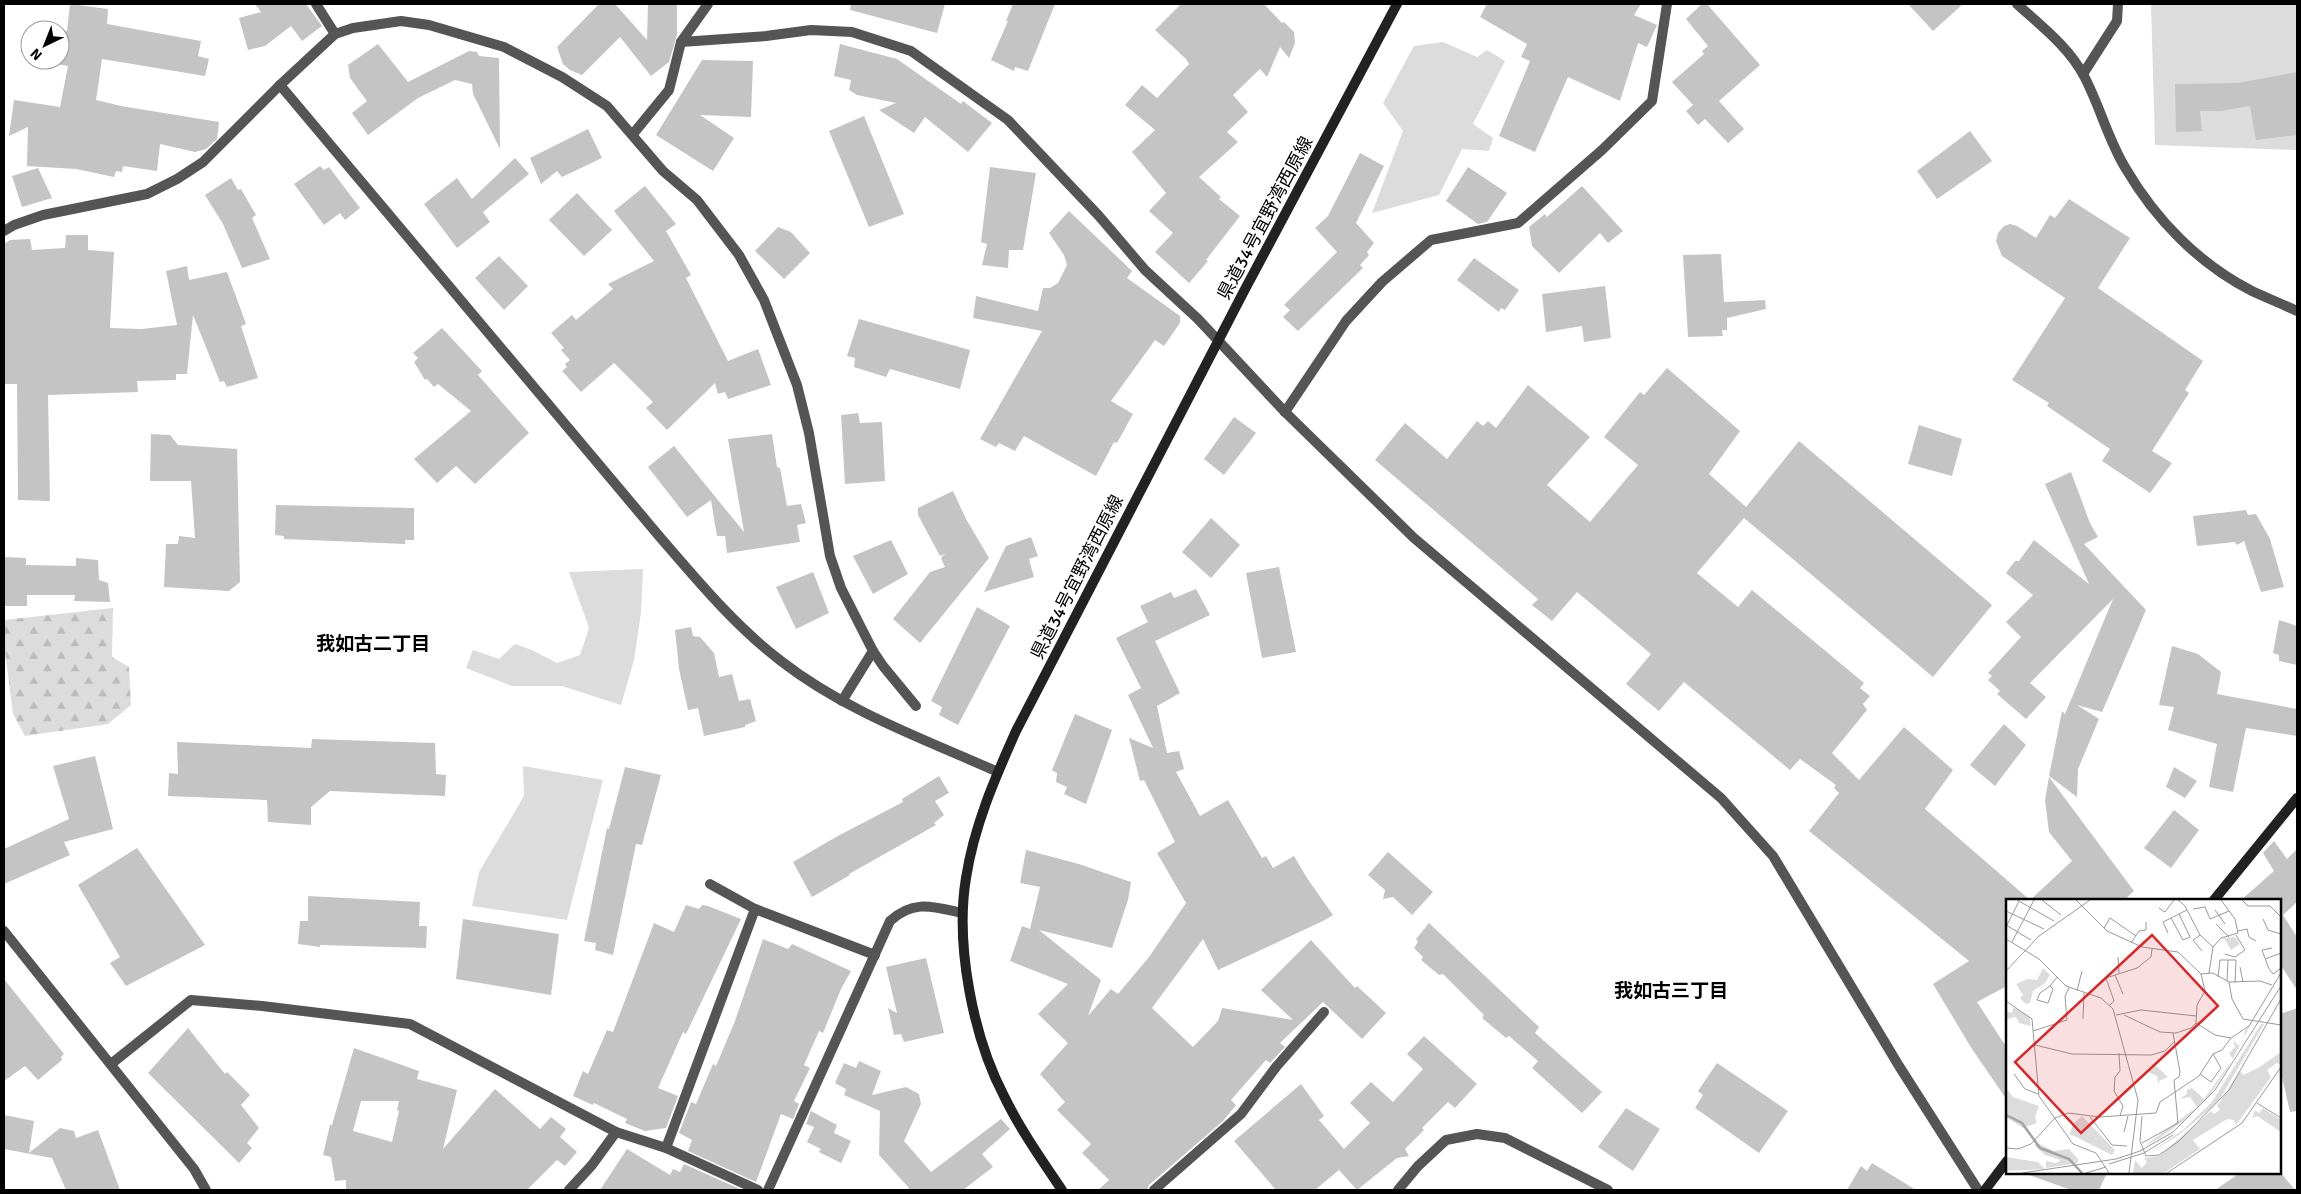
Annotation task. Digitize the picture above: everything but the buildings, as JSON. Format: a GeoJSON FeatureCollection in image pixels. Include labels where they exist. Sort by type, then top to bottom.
{"type":"FeatureCollection","features":[{"type":"Feature","properties":{"kind":"main road","name":"県道34号宜野湾西原線"},"geometry":{"type":"LineString","coordinates":[[1062,1190],[1003,1095],[987,1056],[972,1009],[962,913],[971,851],[998,772],[1049,666],[1218,341],[1397,4]]}},
{"type":"Feature","properties":{"kind":"main road"},"geometry":{"type":"LineString","coordinates":[[2215,899],[2297,798]]}},
{"type":"Feature","properties":{"kind":"main road"},"geometry":{"type":"LineString","coordinates":[[1985,1190],[2006,1162]]}},
{"type":"Feature","properties":{"kind":"street"},"geometry":{"type":"LineString","coordinates":[[316,4],[336,34]]}},
{"type":"Feature","properties":{"kind":"street"},"geometry":{"type":"LineString","coordinates":[[633,134],[668,90],[681,42],[708,4]]}},
{"type":"Feature","properties":{"kind":"street"},"geometry":{"type":"LineString","coordinates":[[1285,412],[1346,321],[1382,282],[1431,240],[1518,223],[1602,150],[1652,101],[1667,4]]}},
{"type":"Feature","properties":{"kind":"street"},"geometry":{"type":"LineString","coordinates":[[2017,4],[2058,42],[2083,74],[2125,168],[2156,214],[2173,233],[2194,252],[2230,278],[2251,291],[2297,311]]}},
{"type":"Feature","properties":{"kind":"street"},"geometry":{"type":"LineString","coordinates":[[2083,74],[2118,22],[2118,4]]}},
{"type":"Feature","properties":{"kind":"street"},"geometry":{"type":"LineString","coordinates":[[4,231],[14,225],[43,215],[147,194],[177,180],[203,162],[280,85],[336,34],[353,28],[401,21],[429,25],[504,47],[562,77],[607,106],[663,171],[697,200],[739,255],[764,300],[800,394],[809,433],[830,556],[851,609],[873,651],[916,706]]}},
{"type":"Feature","properties":{"kind":"street"},"geometry":{"type":"LineString","coordinates":[[681,42],[766,36],[811,30],[852,32],[911,51],[1008,120],[1099,216],[1144,270],[1218,341],[1285,412],[1414,538],[1721,798],[1773,856],[1978,1190]]}},
{"type":"Feature","properties":{"kind":"street"},"geometry":{"type":"LineString","coordinates":[[280,85],[658,536],[720,606],[781,661],[842,701],[874,718],[998,772]]}},
{"type":"Feature","properties":{"kind":"street"},"geometry":{"type":"LineString","coordinates":[[842,701],[873,651]]}},
{"type":"Feature","properties":{"kind":"street"},"geometry":{"type":"LineString","coordinates":[[710,884],[755,909],[875,955]]}},
{"type":"Feature","properties":{"kind":"street"},"geometry":{"type":"LineString","coordinates":[[768,1190],[890,921],[902,911],[928,906],[962,913]]}},
{"type":"Feature","properties":{"kind":"street"},"geometry":{"type":"LineString","coordinates":[[666,1148],[755,909]]}},
{"type":"Feature","properties":{"kind":"street"},"geometry":{"type":"LineString","coordinates":[[4,931],[194,1169],[206,1190]]}},
{"type":"Feature","properties":{"kind":"street"},"geometry":{"type":"LineString","coordinates":[[111,1064],[191,1000],[262,1006],[410,1024],[616,1132],[666,1148],[758,1190]]}},
{"type":"Feature","properties":{"kind":"street"},"geometry":{"type":"LineString","coordinates":[[1154,1190],[1241,1114],[1276,1067],[1324,1012]]}},
{"type":"Feature","properties":{"kind":"street"},"geometry":{"type":"LineString","coordinates":[[569,1190],[592,1166],[616,1132]]}},
{"type":"Feature","properties":{"kind":"street"},"geometry":{"type":"LineString","coordinates":[[1398,1190],[1418,1166],[1446,1140],[1477,1134],[1505,1138],[1608,1190]]}},
{"type":"Feature","properties":{"kind":"green space"},"geometry":{"type":"Polygon","coordinates":[[[2151,4],[2297,4],[2297,150],[2155,145],[2151,4]]]}},
{"type":"Feature","properties":{"kind":"green space"},"geometry":{"type":"Polygon","coordinates":[[[1443,42],[1477,57],[1487,50],[1505,61],[1473,124],[1493,138],[1489,151],[1462,149],[1439,195],[1372,213],[1403,131],[1383,103],[1414,46],[1443,42]]]}},
{"type":"Feature","properties":{"kind":"green space"},"geometry":{"type":"Polygon","coordinates":[[[643,569],[641,612],[634,660],[621,705],[562,686],[512,686],[466,668],[473,650],[499,659],[515,644],[532,650],[557,663],[580,655],[589,628],[569,572],[643,569]]]}},
{"type":"Feature","properties":{"kind":"green space"},"geometry":{"type":"Polygon","coordinates":[[[113,608],[112,657],[129,667],[131,705],[108,724],[25,736],[13,714],[4,644],[4,620],[113,608]]]}},
{"type":"Feature","properties":{"kind":"green space"},"geometry":{"type":"Polygon","coordinates":[[[523,766],[603,780],[567,920],[472,906],[479,872],[524,796],[523,766]]]}},
{"type":"Feature","properties":{"kind":"district","name":"我如古二丁目"},"geometry":{"type":"Point","coordinates":[373,644]}},
{"type":"Feature","properties":{"kind":"district","name":"我如古三丁目"},"geometry":{"type":"Point","coordinates":[1671,991]}}]}
